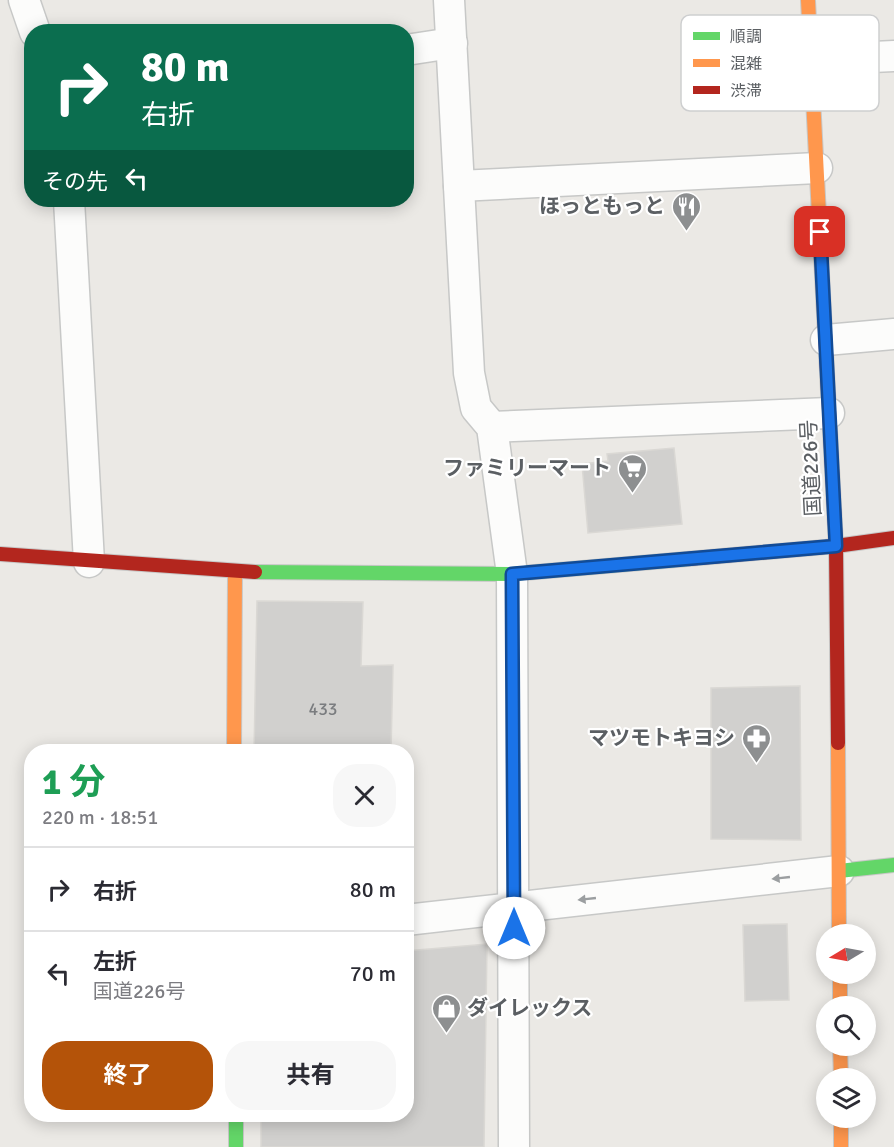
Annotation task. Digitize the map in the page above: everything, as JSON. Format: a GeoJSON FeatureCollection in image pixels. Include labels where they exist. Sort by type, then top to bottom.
{"type":"FeatureCollection","features":[{"type":"Feature","properties":{"kind":"main road","name":"国道226号"},"geometry":{"type":"LineString","coordinates":[[808,0],[809,15]]}},
{"type":"Feature","properties":{"kind":"main road","name":"国道226号"},"geometry":{"type":"LineString","coordinates":[[814,111],[836,546],[840,924]]}},
{"type":"Feature","properties":{"kind":"main road"},"geometry":{"type":"LineString","coordinates":[[0,554],[235,572],[512,574],[836,546],[894,538]]}},
{"type":"Feature","properties":{"kind":"main road"},"geometry":{"type":"LineString","coordinates":[[234,744],[235,572]]}},
{"type":"Feature","properties":{"kind":"main road"},"geometry":{"type":"LineString","coordinates":[[839,872],[894,865]]}},
{"type":"Feature","properties":{"kind":"main road"},"geometry":{"type":"LineString","coordinates":[[236,1122],[236,1147]]}},
{"type":"Feature","properties":{"kind":"main road"},"geometry":{"type":"LineString","coordinates":[[841,1128],[841,1147]]}},
{"type":"Feature","properties":{"kind":"street"},"geometry":{"type":"LineString","coordinates":[[24,0],[32,24]]}},
{"type":"Feature","properties":{"kind":"street"},"geometry":{"type":"LineString","coordinates":[[449,0],[469,373],[476,408],[492,428],[512,574],[514,1147]]}},
{"type":"Feature","properties":{"kind":"street"},"geometry":{"type":"LineString","coordinates":[[414,49],[452,44]]}},
{"type":"Feature","properties":{"kind":"street"},"geometry":{"type":"LineString","coordinates":[[879,57],[894,56]]}},
{"type":"Feature","properties":{"kind":"street"},"geometry":{"type":"LineString","coordinates":[[459,186],[817,168]]}},
{"type":"Feature","properties":{"kind":"street"},"geometry":{"type":"LineString","coordinates":[[69,207],[89,562]]}},
{"type":"Feature","properties":{"kind":"street"},"geometry":{"type":"LineString","coordinates":[[826,340],[894,334]]}},
{"type":"Feature","properties":{"kind":"street"},"geometry":{"type":"LineString","coordinates":[[492,428],[829,413]]}},
{"type":"Feature","properties":{"kind":"street"},"geometry":{"type":"LineString","coordinates":[[414,919],[839,872]]}},
{"type":"Feature","properties":{"kind":"building","name":"ファミリーマート"},"geometry":{"type":"Polygon","coordinates":[[[674,448],[682,524],[588,533],[582,464],[608,461],[607,454],[674,448]]]}},
{"type":"Feature","properties":{"kind":"building"},"geometry":{"type":"Polygon","coordinates":[[[257,601],[363,602],[361,666],[393,665],[391,744],[254,744],[257,601]]]}},
{"type":"Feature","properties":{"kind":"building","name":"マツモトキヨシ"},"geometry":{"type":"Polygon","coordinates":[[[800,686],[801,840],[711,839],[711,688],[800,686]]]}},
{"type":"Feature","properties":{"kind":"building"},"geometry":{"type":"Polygon","coordinates":[[[787,924],[789,1000],[745,1001],[743,925],[787,924]]]}},
{"type":"Feature","properties":{"kind":"building","name":"ダイレックス"},"geometry":{"type":"Polygon","coordinates":[[[487,944],[484,1147],[261,1147],[261,1122],[414,1122],[414,950],[487,944]]]}},
{"type":"Feature","properties":{"kind":"traffic: fast"},"geometry":{"type":"LineString","coordinates":[[255,572],[512,574],[687,559]]}},
{"type":"Feature","properties":{"kind":"traffic: fast"},"geometry":{"type":"LineString","coordinates":[[839,871],[894,865]]}},
{"type":"Feature","properties":{"kind":"traffic: fast"},"geometry":{"type":"LineString","coordinates":[[236,1122],[236,1147]]}},
{"type":"Feature","properties":{"kind":"traffic: slow"},"geometry":{"type":"LineString","coordinates":[[808,0],[809,15]]}},
{"type":"Feature","properties":{"kind":"traffic: slow"},"geometry":{"type":"LineString","coordinates":[[814,111],[825,333]]}},
{"type":"Feature","properties":{"kind":"traffic: slow"},"geometry":{"type":"LineString","coordinates":[[234,744],[235,572]]}},
{"type":"Feature","properties":{"kind":"traffic: slow"},"geometry":{"type":"LineString","coordinates":[[838,743],[839,924]]}},
{"type":"Feature","properties":{"kind":"traffic: slow"},"geometry":{"type":"LineString","coordinates":[[840,984],[840,996]]}},
{"type":"Feature","properties":{"kind":"traffic: slow"},"geometry":{"type":"LineString","coordinates":[[840,1056],[841,1068]]}},
{"type":"Feature","properties":{"kind":"traffic: slow"},"geometry":{"type":"LineString","coordinates":[[841,1128],[841,1147]]}},
{"type":"Feature","properties":{"kind":"traffic: jam"},"geometry":{"type":"LineString","coordinates":[[825,333],[836,546],[838,743]]}},
{"type":"Feature","properties":{"kind":"traffic: jam"},"geometry":{"type":"LineString","coordinates":[[687,559],[836,546],[894,538]]}},
{"type":"Feature","properties":{"kind":"traffic: jam"},"geometry":{"type":"LineString","coordinates":[[0,554],[255,572]]}},
{"type":"Feature","properties":{"kind":"place","name":"ほっともっと"},"geometry":{"type":"Point","coordinates":[686,232]}},
{"type":"Feature","properties":{"kind":"place","name":"ファミリーマート"},"geometry":{"type":"Point","coordinates":[632,494]}},
{"type":"Feature","properties":{"kind":"place","name":"マツモトキヨシ"},"geometry":{"type":"Point","coordinates":[756,764]}},
{"type":"Feature","properties":{"kind":"place","name":"ダイレックス"},"geometry":{"type":"Point","coordinates":[446,1034]}},
{"type":"Feature","properties":{"kind":"route"},"geometry":{"type":"LineString","coordinates":[[514,928],[512,574],[836,546],[820,232]]}}]}
